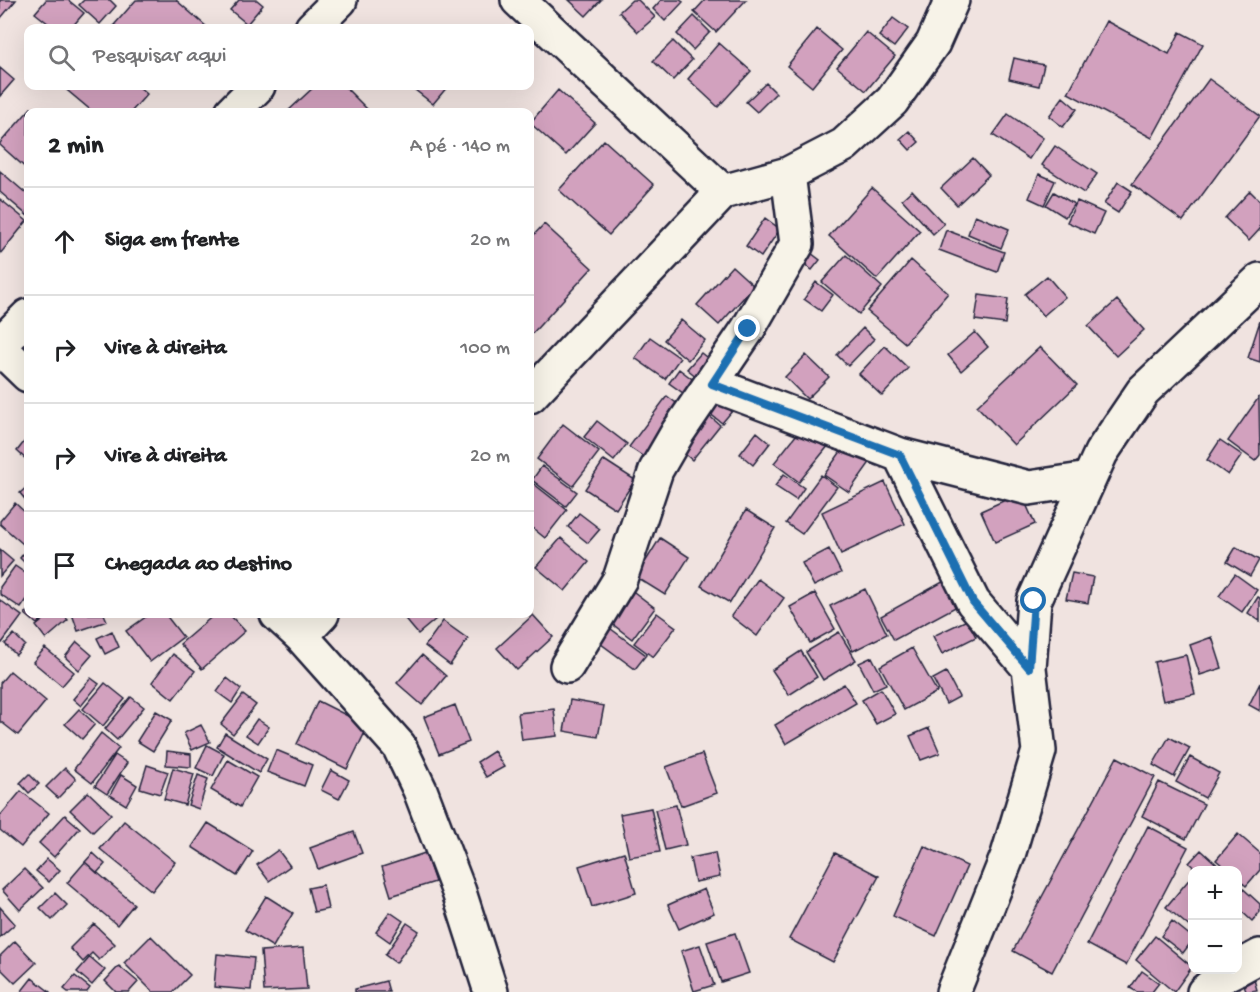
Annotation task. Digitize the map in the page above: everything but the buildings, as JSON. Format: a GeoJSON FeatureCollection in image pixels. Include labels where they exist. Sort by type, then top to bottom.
{"type":"FeatureCollection","features":[{"type":"Feature","properties":{"kind":"street"},"geometry":{"type":"LineString","coordinates":[[316,24],[340,0]]}},
{"type":"Feature","properties":{"kind":"street"},"geometry":{"type":"LineString","coordinates":[[518,0],[723,192]]}},
{"type":"Feature","properties":{"kind":"street"},"geometry":{"type":"LineString","coordinates":[[534,392],[723,192],[788,174],[844,145],[892,101],[933,43],[952,0]]}},
{"type":"Feature","properties":{"kind":"street"},"geometry":{"type":"LineString","coordinates":[[235,108],[254,90]]}},
{"type":"Feature","properties":{"kind":"street"},"geometry":{"type":"LineString","coordinates":[[567,666],[620,579],[656,470],[678,432],[748,329],[797,244],[788,174]]}},
{"type":"Feature","properties":{"kind":"street"},"geometry":{"type":"LineString","coordinates":[[953,992],[1008,855],[1039,751],[1029,668],[1034,601],[1101,453],[1143,391],[1260,280]]}},
{"type":"Feature","properties":{"kind":"street"},"geometry":{"type":"LineString","coordinates":[[24,320],[0,346],[24,371]]}},
{"type":"Feature","properties":{"kind":"street"},"geometry":{"type":"LineString","coordinates":[[712,384],[900,455],[1029,488],[1089,479]]}},
{"type":"Feature","properties":{"kind":"street"},"geometry":{"type":"LineString","coordinates":[[900,455],[973,602],[1029,668]]}},
{"type":"Feature","properties":{"kind":"street"},"geometry":{"type":"LineString","coordinates":[[290,618],[312,625],[399,746],[420,790],[455,882],[491,992]]}},
{"type":"Feature","properties":{"kind":"street"},"geometry":{"type":"LineString","coordinates":[[1242,966],[1260,956]]}},
{"type":"Feature","properties":{"kind":"street"},"geometry":{"type":"LineString","coordinates":[[1204,992],[1226,974]]}},
{"type":"Feature","properties":{"kind":"route"},"geometry":{"type":"LineString","coordinates":[[748,329],[712,384],[900,455],[973,602],[1029,668],[1034,601]]}}]}
